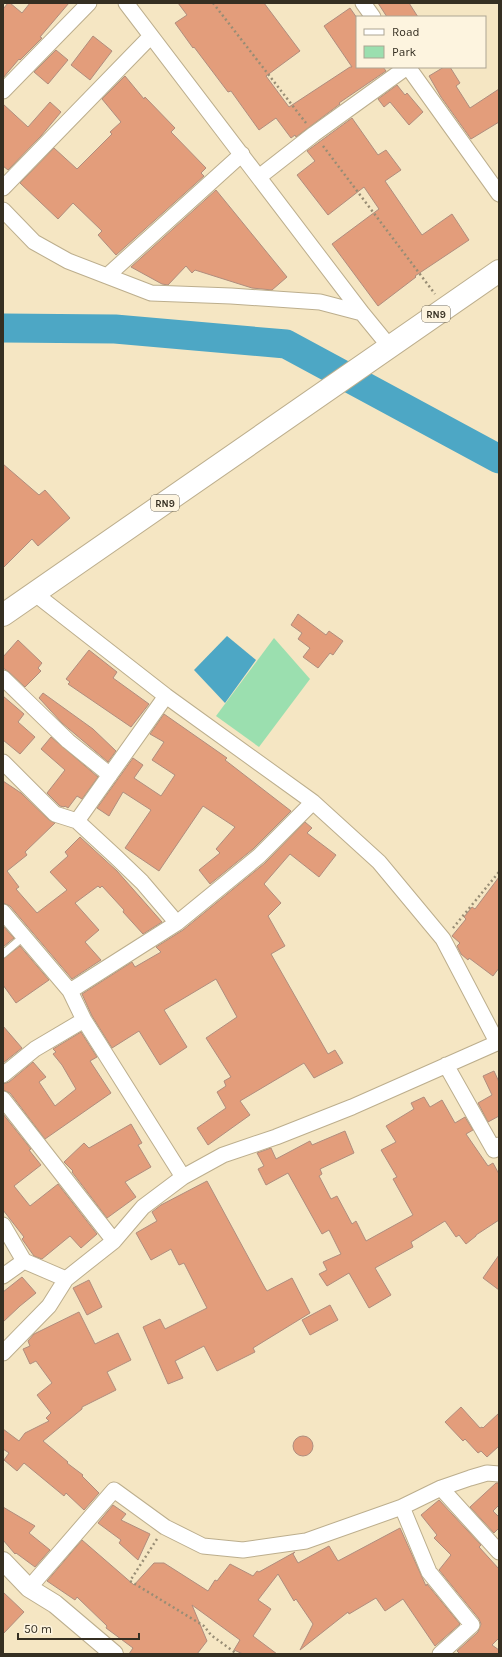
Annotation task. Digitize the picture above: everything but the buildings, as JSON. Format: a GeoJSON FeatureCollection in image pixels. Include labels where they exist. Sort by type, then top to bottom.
{"type":"FeatureCollection","features":[{"type":"Feature","properties":{"kind":"main road","name":"RN9"},"geometry":{"type":"LineString","coordinates":[[3,615],[499,271]]}},
{"type":"Feature","properties":{"kind":"street"},"geometry":{"type":"LineString","coordinates":[[3,91],[89,3]]}},
{"type":"Feature","properties":{"kind":"street"},"geometry":{"type":"LineString","coordinates":[[126,3],[362,313],[381,352]]}},
{"type":"Feature","properties":{"kind":"street"},"geometry":{"type":"LineString","coordinates":[[363,3],[372,16]]}},
{"type":"Feature","properties":{"kind":"street"},"geometry":{"type":"LineString","coordinates":[[3,188],[151,36]]}},
{"type":"Feature","properties":{"kind":"street"},"geometry":{"type":"LineString","coordinates":[[259,177],[314,134],[406,68]]}},
{"type":"Feature","properties":{"kind":"street"},"geometry":{"type":"LineString","coordinates":[[408,68],[499,194]]}},
{"type":"Feature","properties":{"kind":"street"},"geometry":{"type":"LineString","coordinates":[[107,276],[242,154]]}},
{"type":"Feature","properties":{"kind":"street"},"geometry":{"type":"LineString","coordinates":[[3,210],[34,242],[68,261],[152,293],[232,296],[320,302],[362,313]]}},
{"type":"Feature","properties":{"kind":"street"},"geometry":{"type":"LineString","coordinates":[[3,1353],[49,1306],[66,1279],[114,1241],[143,1207],[182,1177],[223,1155],[352,1107],[498,1042],[443,939],[379,862],[313,802],[166,696],[34,593]]}},
{"type":"Feature","properties":{"kind":"street"},"geometry":{"type":"LineString","coordinates":[[3,678],[68,741],[110,775]]}},
{"type":"Feature","properties":{"kind":"street"},"geometry":{"type":"LineString","coordinates":[[77,822],[166,696]]}},
{"type":"Feature","properties":{"kind":"street"},"geometry":{"type":"LineString","coordinates":[[3,762],[55,814],[77,822],[142,882],[177,923]]}},
{"type":"Feature","properties":{"kind":"street"},"geometry":{"type":"LineString","coordinates":[[70,991],[177,923],[259,856],[313,802]]}},
{"type":"Feature","properties":{"kind":"street"},"geometry":{"type":"LineString","coordinates":[[3,912],[70,991],[84,1020],[182,1177]]}},
{"type":"Feature","properties":{"kind":"street"},"geometry":{"type":"LineString","coordinates":[[3,1074],[34,1049],[84,1020]]}},
{"type":"Feature","properties":{"kind":"street"},"geometry":{"type":"LineString","coordinates":[[446,1066],[497,1151]]}},
{"type":"Feature","properties":{"kind":"street"},"geometry":{"type":"LineString","coordinates":[[3,1099],[114,1241]]}},
{"type":"Feature","properties":{"kind":"street"},"geometry":{"type":"LineString","coordinates":[[3,1225],[24,1261],[66,1279]]}},
{"type":"Feature","properties":{"kind":"street"},"geometry":{"type":"LineString","coordinates":[[3,1276],[24,1261]]}},
{"type":"Feature","properties":{"kind":"street"},"geometry":{"type":"LineString","coordinates":[[29,1588],[114,1490],[165,1527],[203,1546],[243,1550],[306,1540],[402,1507],[441,1488],[487,1473],[499,1474]]}},
{"type":"Feature","properties":{"kind":"street"},"geometry":{"type":"LineString","coordinates":[[441,1488],[499,1552]]}},
{"type":"Feature","properties":{"kind":"street"},"geometry":{"type":"LineString","coordinates":[[402,1507],[429,1572],[472,1625],[440,1654]]}},
{"type":"Feature","properties":{"kind":"street"},"geometry":{"type":"LineString","coordinates":[[3,1561],[29,1588],[55,1604],[114,1654]]}},
{"type":"Feature","properties":{"kind":"lane"},"geometry":{"type":"LineString","coordinates":[[3,954],[23,937]]}},
{"type":"Feature","properties":{"kind":"path"},"geometry":{"type":"LineString","coordinates":[[213,3],[445,308]]}},
{"type":"Feature","properties":{"kind":"path"},"geometry":{"type":"LineString","coordinates":[[443,939],[499,872]]}},
{"type":"Feature","properties":{"kind":"path"},"geometry":{"type":"LineString","coordinates":[[165,1527],[130,1580],[204,1626],[211,1635],[237,1654]]}},
{"type":"Feature","properties":{"kind":"green space"},"geometry":{"type":"Polygon","coordinates":[[[274,638],[310,679],[259,747],[216,716],[274,638]]]}},
{"type":"Feature","properties":{"kind":"water"},"geometry":{"type":"Polygon","coordinates":[[[227,636],[256,660],[225,703],[194,670],[227,636]]]}},
{"type":"Feature","properties":{"kind":"waterway"},"geometry":{"type":"LineString","coordinates":[[3,328],[115,329],[286,344],[499,459]]}}]}
